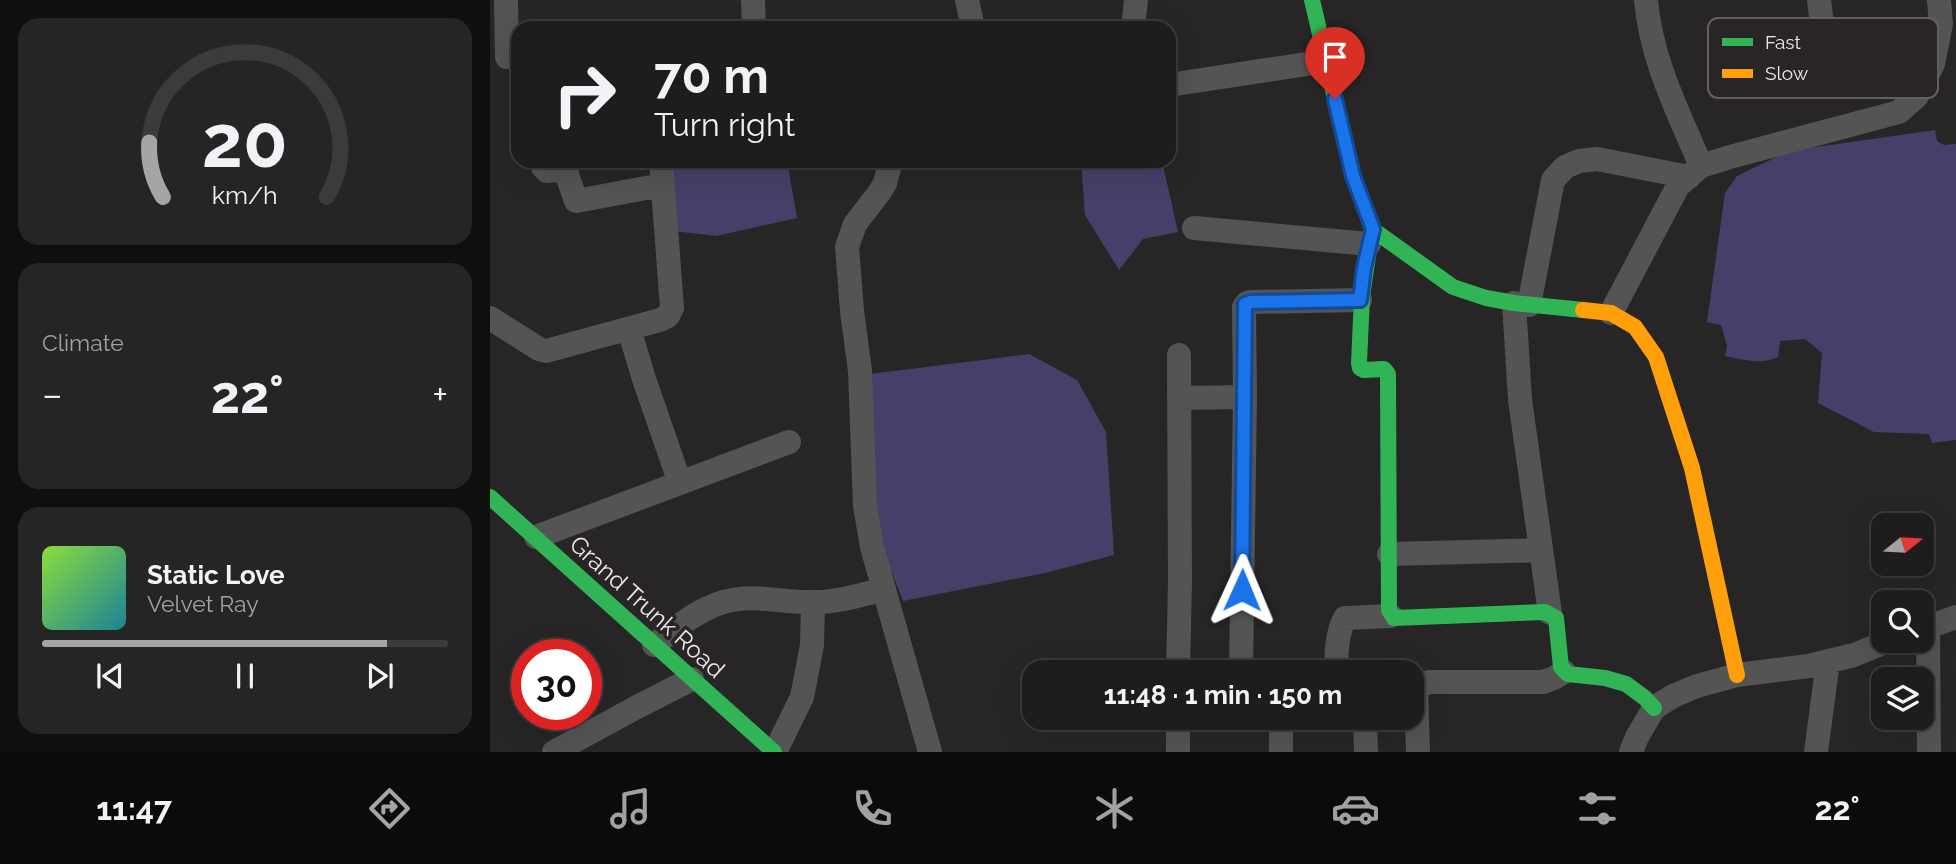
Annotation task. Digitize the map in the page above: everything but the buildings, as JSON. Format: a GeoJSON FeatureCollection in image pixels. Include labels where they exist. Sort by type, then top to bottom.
{"type":"FeatureCollection","features":[{"type":"Feature","properties":{"kind":"street"},"geometry":{"type":"LineString","coordinates":[[505,58],[506,0]]}},
{"type":"Feature","properties":{"kind":"street"},"geometry":{"type":"LineString","coordinates":[[753,0],[754,21]]}},
{"type":"Feature","properties":{"kind":"street"},"geometry":{"type":"LineString","coordinates":[[967,0],[972,21]]}},
{"type":"Feature","properties":{"kind":"street"},"geometry":{"type":"LineString","coordinates":[[1134,21],[1136,0]]}},
{"type":"Feature","properties":{"kind":"street"},"geometry":{"type":"LineString","coordinates":[[1312,0],[1353,176],[1371,237],[1360,300],[1360,368],[1384,369],[1388,374],[1391,616]]}},
{"type":"Feature","properties":{"kind":"street"},"geometry":{"type":"LineString","coordinates":[[1646,0],[1653,48],[1695,172]]}},
{"type":"Feature","properties":{"kind":"street"},"geometry":{"type":"LineString","coordinates":[[1938,39],[1941,24],[1939,0]]}},
{"type":"Feature","properties":{"kind":"street"},"geometry":{"type":"LineString","coordinates":[[1176,84],[1326,61]]}},
{"type":"Feature","properties":{"kind":"street"},"geometry":{"type":"LineString","coordinates":[[1611,313],[1678,186],[1695,172],[1730,157],[1899,113],[1915,98]]}},
{"type":"Feature","properties":{"kind":"street"},"geometry":{"type":"LineString","coordinates":[[1550,613],[1520,400],[1521,304],[1553,180],[1565,167],[1579,161],[1597,159],[1695,172]]}},
{"type":"Feature","properties":{"kind":"street"},"geometry":{"type":"LineString","coordinates":[[490,318],[545,351],[660,320],[668,316],[672,308],[661,173],[576,201],[565,169],[547,171],[544,168]]}},
{"type":"Feature","properties":{"kind":"street"},"geometry":{"type":"LineString","coordinates":[[889,168],[879,193],[855,223],[847,247],[860,371],[865,506],[872,547],[930,752]]}},
{"type":"Feature","properties":{"kind":"street"},"geometry":{"type":"LineString","coordinates":[[1194,228],[1371,237],[1392,245],[1453,287],[1486,298],[1521,304],[1611,313],[1635,327],[1656,356],[1692,468],[1737,675]]}},
{"type":"Feature","properties":{"kind":"street"},"geometry":{"type":"LineString","coordinates":[[1241,660],[1245,304],[1360,300]]}},
{"type":"Feature","properties":{"kind":"street"},"geometry":{"type":"LineString","coordinates":[[629,329],[680,483]]}},
{"type":"Feature","properties":{"kind":"street"},"geometry":{"type":"LineString","coordinates":[[1178,660],[1179,355]]}},
{"type":"Feature","properties":{"kind":"street"},"geometry":{"type":"LineString","coordinates":[[1179,398],[1245,397]]}},
{"type":"Feature","properties":{"kind":"street"},"geometry":{"type":"LineString","coordinates":[[536,537],[789,442]]}},
{"type":"Feature","properties":{"kind":"street","name":"Grand Trunk Road"},"geometry":{"type":"LineString","coordinates":[[490,497],[775,752]]}},
{"type":"Feature","properties":{"kind":"street"},"geometry":{"type":"LineString","coordinates":[[1389,554],[1541,551]]}},
{"type":"Feature","properties":{"kind":"street"},"geometry":{"type":"LineString","coordinates":[[654,645],[709,607],[729,600],[755,597],[813,603],[884,589]]}},
{"type":"Feature","properties":{"kind":"street"},"geometry":{"type":"LineString","coordinates":[[775,752],[802,697],[812,645],[813,603]]}},
{"type":"Feature","properties":{"kind":"street"},"geometry":{"type":"LineString","coordinates":[[1336,660],[1340,626],[1345,618],[1545,612],[1556,618],[1561,667],[1564,672],[1622,681],[1647,698],[1654,708]]}},
{"type":"Feature","properties":{"kind":"street"},"geometry":{"type":"LineString","coordinates":[[1934,625],[1956,617]]}},
{"type":"Feature","properties":{"kind":"street"},"geometry":{"type":"LineString","coordinates":[[1632,752],[1637,737],[1654,708],[1673,696],[1737,675],[1809,666],[1871,648]]}},
{"type":"Feature","properties":{"kind":"street"},"geometry":{"type":"LineString","coordinates":[[1925,653],[1930,752]]}},
{"type":"Feature","properties":{"kind":"street"},"geometry":{"type":"LineString","coordinates":[[1816,752],[1828,661]]}},
{"type":"Feature","properties":{"kind":"street"},"geometry":{"type":"LineString","coordinates":[[1418,752],[1416,690],[1422,685],[1429,682],[1543,682],[1564,672]]}},
{"type":"Feature","properties":{"kind":"street"},"geometry":{"type":"LineString","coordinates":[[555,752],[692,679]]}},
{"type":"Feature","properties":{"kind":"street"},"geometry":{"type":"LineString","coordinates":[[1178,730],[1178,752]]}},
{"type":"Feature","properties":{"kind":"street"},"geometry":{"type":"LineString","coordinates":[[1281,752],[1282,730]]}},
{"type":"Feature","properties":{"kind":"street"},"geometry":{"type":"LineString","coordinates":[[1365,730],[1366,752]]}},
{"type":"Feature","properties":{"kind":"shaded area"},"geometry":{"type":"Polygon","coordinates":[[[1935,130],[1937,141],[1944,145],[1956,144],[1956,440],[1932,443],[1929,434],[1874,432],[1818,403],[1822,353],[1805,339],[1780,341],[1778,357],[1759,361],[1745,360],[1725,356],[1727,346],[1721,325],[1707,322],[1725,193],[1737,176],[1789,151],[1935,130]]]}},
{"type":"Feature","properties":{"kind":"shaded area"},"geometry":{"type":"Polygon","coordinates":[[[670,168],[788,168],[797,218],[716,236],[674,231],[670,168]]]}},
{"type":"Feature","properties":{"kind":"shaded area"},"geometry":{"type":"Polygon","coordinates":[[[1082,168],[1164,168],[1178,232],[1143,239],[1119,270],[1085,215],[1082,168]]]}},
{"type":"Feature","properties":{"kind":"shaded area"},"geometry":{"type":"Polygon","coordinates":[[[1029,354],[1077,380],[1106,432],[1114,555],[1045,573],[903,601],[870,517],[870,374],[1029,354]]]}},
{"type":"Feature","properties":{"kind":"traffic: fast"},"geometry":{"type":"LineString","coordinates":[[1312,0],[1353,176],[1372,229],[1453,287],[1486,298],[1514,303],[1583,310]]}},
{"type":"Feature","properties":{"kind":"traffic: fast"},"geometry":{"type":"LineString","coordinates":[[1372,229],[1362,296],[1359,363],[1364,370],[1384,369],[1388,374],[1389,610],[1394,618],[1545,612],[1556,618],[1561,667],[1568,674],[1605,678],[1626,684],[1654,708]]}},
{"type":"Feature","properties":{"kind":"traffic: fast"},"geometry":{"type":"LineString","coordinates":[[490,497],[774,752]]}},
{"type":"Feature","properties":{"kind":"traffic: slow"},"geometry":{"type":"LineString","coordinates":[[1583,310],[1611,313],[1635,327],[1656,357],[1692,468],[1737,675]]}},
{"type":"Feature","properties":{"kind":"route"},"geometry":{"type":"LineString","coordinates":[[1242,590],[1245,304],[1360,300],[1373,229],[1353,176],[1335,99]]}}]}
